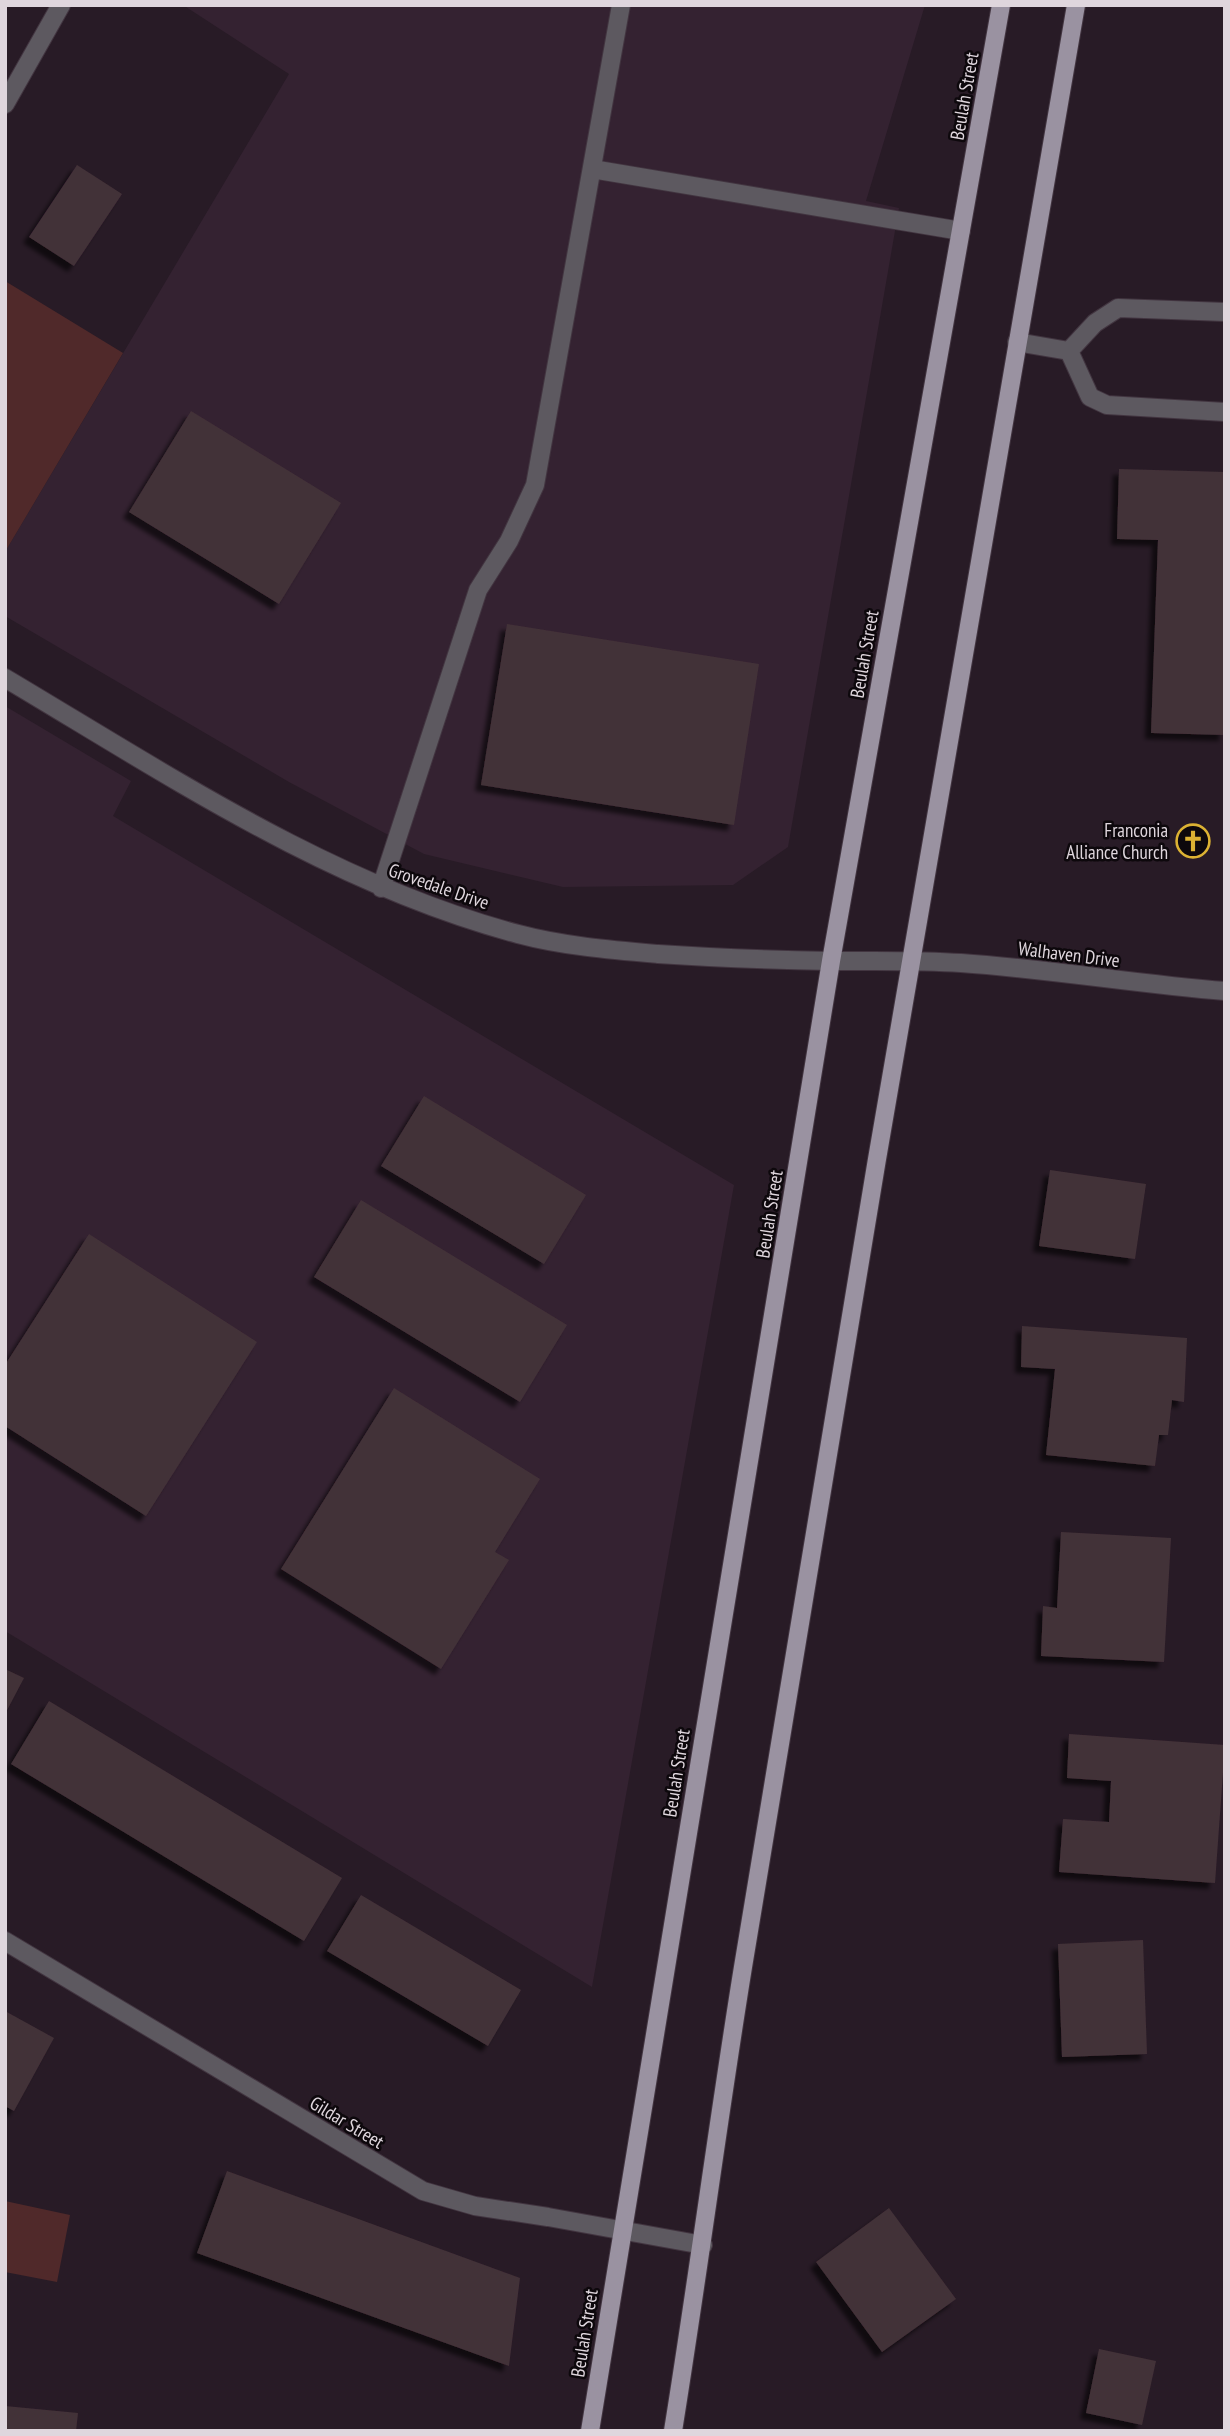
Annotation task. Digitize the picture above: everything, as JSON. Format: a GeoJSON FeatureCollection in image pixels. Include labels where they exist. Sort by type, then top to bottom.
{"type":"FeatureCollection","features":[{"type":"Feature","properties":{"kind":"main road","name":"Beulah Street"},"geometry":{"type":"LineString","coordinates":[[590,2431],[831,961],[1001,5]]}},
{"type":"Feature","properties":{"kind":"main road"},"geometry":{"type":"LineString","coordinates":[[673,2431],[744,1960],[909,962],[1076,5]]}},
{"type":"Feature","properties":{"kind":"street"},"geometry":{"type":"LineString","coordinates":[[5,104],[61,5]]}},
{"type":"Feature","properties":{"kind":"street"},"geometry":{"type":"LineString","coordinates":[[381,888],[478,590],[509,541],[535,485],[621,5]]}},
{"type":"Feature","properties":{"kind":"street"},"geometry":{"type":"LineString","coordinates":[[592,169],[961,231]]}},
{"type":"Feature","properties":{"kind":"street"},"geometry":{"type":"LineString","coordinates":[[1069,351],[1096,323],[1118,308],[1225,312]]}},
{"type":"Feature","properties":{"kind":"street"},"geometry":{"type":"LineString","coordinates":[[1017,342],[1069,351]]}},
{"type":"Feature","properties":{"kind":"street"},"geometry":{"type":"LineString","coordinates":[[1069,351],[1090,397],[1107,405],[1225,412]]}},
{"type":"Feature","properties":{"kind":"street","name":"Grovedale Drive"},"geometry":{"type":"LineString","coordinates":[[5,678],[300,851],[435,909],[520,935],[603,950],[750,960],[909,962]]}},
{"type":"Feature","properties":{"kind":"street","name":"Walhaven Drive"},"geometry":{"type":"LineString","coordinates":[[909,962],[959,962],[1159,986],[1225,991]]}},
{"type":"Feature","properties":{"kind":"street","name":"Gildar Street"},"geometry":{"type":"LineString","coordinates":[[5,1941],[423,2191],[475,2206],[703,2245]]}},
{"type":"Feature","properties":{"kind":"shaded area"},"geometry":{"type":"Polygon","coordinates":[[[183,5],[925,5],[866,201],[899,208],[788,847],[733,885],[563,887],[424,854],[289,782],[5,616],[5,552],[289,74],[183,5]]]}},
{"type":"Feature","properties":{"kind":"shaded area"},"geometry":{"type":"Polygon","coordinates":[[[5,281],[123,353],[5,552],[5,281]]]}},
{"type":"Feature","properties":{"kind":"shaded area"},"geometry":{"type":"Polygon","coordinates":[[[5,706],[131,781],[113,816],[734,1185],[592,1987],[5,1631],[5,706]]]}},
{"type":"Feature","properties":{"kind":"shaded area"},"geometry":{"type":"Polygon","coordinates":[[[5,2201],[70,2215],[57,2282],[5,2272],[5,2201]]]}},
{"type":"Feature","properties":{"kind":"building"},"geometry":{"type":"Polygon","coordinates":[[[77,165],[122,194],[74,266],[29,237],[77,165]]]}},
{"type":"Feature","properties":{"kind":"building"},"geometry":{"type":"Polygon","coordinates":[[[191,411],[341,503],[279,604],[129,512],[191,411]]]}},
{"type":"Feature","properties":{"kind":"building"},"geometry":{"type":"Polygon","coordinates":[[[1119,469],[1225,472],[1225,735],[1151,733],[1158,540],[1117,539],[1119,469]]]}},
{"type":"Feature","properties":{"kind":"building"},"geometry":{"type":"Polygon","coordinates":[[[507,624],[759,664],[734,825],[481,785],[507,624]]]}},
{"type":"Feature","properties":{"kind":"building"},"geometry":{"type":"Polygon","coordinates":[[[424,1096],[586,1195],[544,1264],[381,1166],[424,1096]]]}},
{"type":"Feature","properties":{"kind":"building"},"geometry":{"type":"Polygon","coordinates":[[[1050,1170],[1146,1184],[1135,1259],[1039,1246],[1050,1170]]]}},
{"type":"Feature","properties":{"kind":"building"},"geometry":{"type":"Polygon","coordinates":[[[361,1200],[567,1325],[520,1402],[314,1277],[361,1200]]]}},
{"type":"Feature","properties":{"kind":"building"},"geometry":{"type":"Polygon","coordinates":[[[89,1234],[257,1342],[146,1516],[5,1426],[5,1365],[89,1234]]]}},
{"type":"Feature","properties":{"kind":"building"},"geometry":{"type":"Polygon","coordinates":[[[1022,1326],[1187,1338],[1184,1402],[1172,1400],[1168,1435],[1159,1435],[1155,1466],[1046,1455],[1055,1369],[1021,1367],[1022,1326]]]}},
{"type":"Feature","properties":{"kind":"building"},"geometry":{"type":"Polygon","coordinates":[[[394,1388],[540,1479],[495,1552],[509,1560],[441,1669],[281,1569],[394,1388]]]}},
{"type":"Feature","properties":{"kind":"building"},"geometry":{"type":"Polygon","coordinates":[[[1061,1532],[1171,1538],[1164,1662],[1041,1656],[1043,1606],[1057,1608],[1061,1532]]]}},
{"type":"Feature","properties":{"kind":"building"},"geometry":{"type":"Polygon","coordinates":[[[5,1669],[24,1678],[5,1714],[5,1669]]]}},
{"type":"Feature","properties":{"kind":"building"},"geometry":{"type":"Polygon","coordinates":[[[49,1701],[342,1878],[304,1941],[11,1764],[49,1701]]]}},
{"type":"Feature","properties":{"kind":"building"},"geometry":{"type":"Polygon","coordinates":[[[1069,1734],[1225,1745],[1215,1883],[1059,1872],[1063,1819],[1109,1822],[1111,1781],[1067,1778],[1069,1734]]]}},
{"type":"Feature","properties":{"kind":"building"},"geometry":{"type":"Polygon","coordinates":[[[361,1895],[521,1990],[488,2046],[327,1951],[361,1895]]]}},
{"type":"Feature","properties":{"kind":"building"},"geometry":{"type":"Polygon","coordinates":[[[1143,1940],[1147,2054],[1062,2057],[1058,1944],[1143,1940]]]}},
{"type":"Feature","properties":{"kind":"building"},"geometry":{"type":"Polygon","coordinates":[[[5,2011],[54,2038],[14,2111],[5,2106],[5,2011]]]}},
{"type":"Feature","properties":{"kind":"building"},"geometry":{"type":"Polygon","coordinates":[[[227,2171],[520,2278],[509,2366],[197,2253],[227,2171]]]}},
{"type":"Feature","properties":{"kind":"building"},"geometry":{"type":"Polygon","coordinates":[[[889,2208],[956,2299],[882,2352],[816,2262],[889,2208]]]}},
{"type":"Feature","properties":{"kind":"building"},"geometry":{"type":"Polygon","coordinates":[[[1099,2349],[1156,2361],[1142,2425],[1086,2413],[1099,2349]]]}},
{"type":"Feature","properties":{"kind":"building"},"geometry":{"type":"Polygon","coordinates":[[[5,2406],[78,2413],[76,2431],[5,2431],[5,2406]]]}},
{"type":"Feature","properties":{"kind":"place","name":"Franconia Alliance Church"},"geometry":{"type":"Point","coordinates":[1193,841]}}]}
